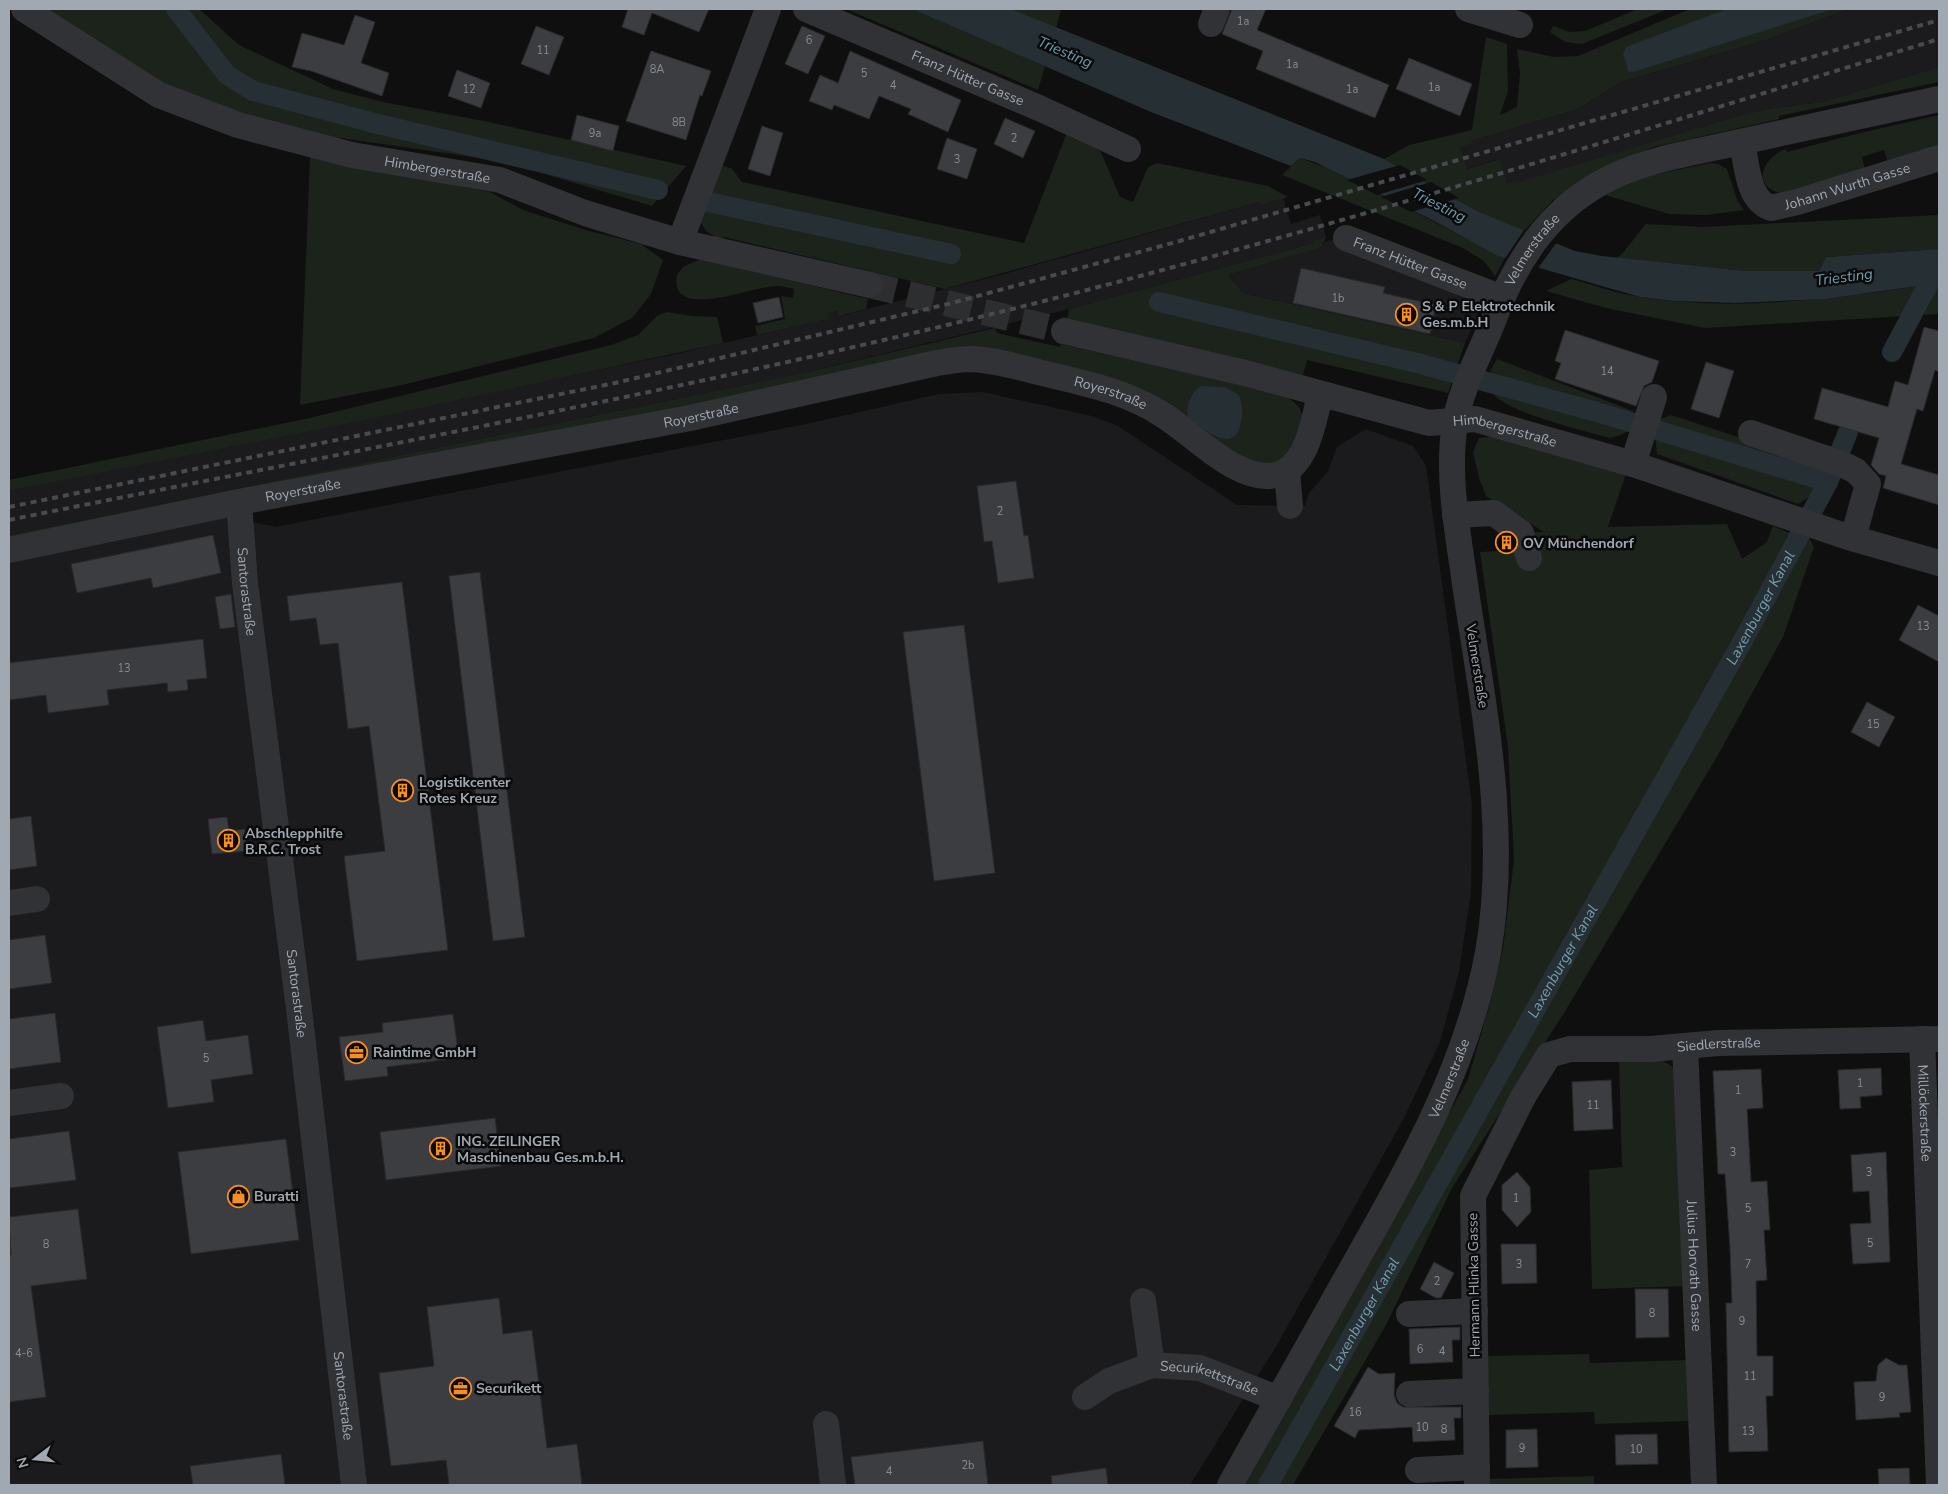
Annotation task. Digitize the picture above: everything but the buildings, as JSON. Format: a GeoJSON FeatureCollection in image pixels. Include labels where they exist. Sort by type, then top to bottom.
{"type":"FeatureCollection","features":[{"type":"Feature","properties":{"kind":"street","name":"Himbergerstraße"},"geometry":{"type":"LineString","coordinates":[[24,9],[159,95],[238,125],[352,154],[500,180],[585,213],[680,242],[870,285]]}},
{"type":"Feature","properties":{"kind":"street"},"geometry":{"type":"LineString","coordinates":[[680,242],[768,9]]}},
{"type":"Feature","properties":{"kind":"street","name":"Franz Hütter Gasse"},"geometry":{"type":"LineString","coordinates":[[806,9],[1039,108],[1128,149]]}},
{"type":"Feature","properties":{"kind":"street"},"geometry":{"type":"LineString","coordinates":[[1468,9],[1520,25]]}},
{"type":"Feature","properties":{"kind":"street","name":"Velmerstraße"},"geometry":{"type":"LineString","coordinates":[[1230,1485],[1406,1172],[1442,1099],[1479,994],[1488,950],[1494,903],[1496,853],[1494,796],[1488,737],[1455,515],[1452,448],[1455,420],[1464,392],[1505,291],[1529,248],[1553,218],[1593,187],[1626,171],[1674,156],[1939,99]]}},
{"type":"Feature","properties":{"kind":"street","name":"Johann Wurth Gasse"},"geometry":{"type":"LineString","coordinates":[[1742,142],[1753,193],[1758,201],[1771,208],[1797,202],[1939,158]]}},
{"type":"Feature","properties":{"kind":"street","name":"Franz Hütter Gasse"},"geometry":{"type":"LineString","coordinates":[[1346,238],[1505,291]]}},
{"type":"Feature","properties":{"kind":"street","name":"Himbergerstraße"},"geometry":{"type":"LineString","coordinates":[[1064,331],[1245,373],[1320,395],[1429,423],[1475,419],[1633,464],[1814,526],[1848,543],[1939,563]]}},
{"type":"Feature","properties":{"kind":"street","name":"Royerstraße"},"geometry":{"type":"LineString","coordinates":[[9,550],[239,502],[690,418],[937,363],[970,359],[1000,362],[1124,394],[1162,415],[1234,466],[1267,476],[1287,470]]}},
{"type":"Feature","properties":{"kind":"street"},"geometry":{"type":"LineString","coordinates":[[1290,506],[1287,470],[1300,458],[1308,441],[1320,395]]}},
{"type":"Feature","properties":{"kind":"street"},"geometry":{"type":"LineString","coordinates":[[1633,464],[1654,397]]}},
{"type":"Feature","properties":{"kind":"street"},"geometry":{"type":"LineString","coordinates":[[1751,433],[1842,464],[1856,471],[1868,484],[1848,543]]}},
{"type":"Feature","properties":{"kind":"street","name":"Santorastraße"},"geometry":{"type":"LineString","coordinates":[[239,502],[245,583],[299,1009],[354,1485]]}},
{"type":"Feature","properties":{"kind":"street"},"geometry":{"type":"LineString","coordinates":[[1455,515],[1494,513],[1520,533],[1529,558]]}},
{"type":"Feature","properties":{"kind":"street"},"geometry":{"type":"LineString","coordinates":[[9,903],[37,899]]}},
{"type":"Feature","properties":{"kind":"street","name":"Siedlerstraße"},"geometry":{"type":"LineString","coordinates":[[1523,1097],[1549,1054],[1570,1049],[1651,1049],[1685,1046],[1930,1039]]}},
{"type":"Feature","properties":{"kind":"street","name":"Millöckerstraße"},"geometry":{"type":"LineString","coordinates":[[1930,1039],[1939,1485]]}},
{"type":"Feature","properties":{"kind":"street","name":"Julius Horvath Gasse"},"geometry":{"type":"LineString","coordinates":[[1685,1046],[1704,1485]]}},
{"type":"Feature","properties":{"kind":"street"},"geometry":{"type":"LineString","coordinates":[[9,1102],[61,1096]]}},
{"type":"Feature","properties":{"kind":"street","name":"Hermann Hlinka Gasse"},"geometry":{"type":"LineString","coordinates":[[1477,1476],[1473,1196],[1523,1097]]}},
{"type":"Feature","properties":{"kind":"street"},"geometry":{"type":"LineString","coordinates":[[1143,1301],[1152,1365]]}},
{"type":"Feature","properties":{"kind":"street"},"geometry":{"type":"LineString","coordinates":[[1409,1314],[1475,1311]]}},
{"type":"Feature","properties":{"kind":"street","name":"Securikettstraße"},"geometry":{"type":"LineString","coordinates":[[1085,1397],[1109,1381],[1152,1365],[1200,1368],[1279,1399]]}},
{"type":"Feature","properties":{"kind":"street"},"geometry":{"type":"LineString","coordinates":[[1409,1394],[1476,1391]]}},
{"type":"Feature","properties":{"kind":"street"},"geometry":{"type":"LineString","coordinates":[[826,1424],[833,1485]]}},
{"type":"Feature","properties":{"kind":"street"},"geometry":{"type":"LineString","coordinates":[[1418,1470],[1477,1476]]}},
{"type":"Feature","properties":{"kind":"shaded area"},"geometry":{"type":"Polygon","coordinates":[[[37,9],[199,9],[239,45],[333,89],[383,102],[489,122],[686,166],[652,206],[501,161],[264,127],[164,89],[37,9]]]}},
{"type":"Feature","properties":{"kind":"shaded area"},"geometry":{"type":"Polygon","coordinates":[[[846,9],[912,9],[1045,66],[1038,90],[846,9]]]}},
{"type":"Feature","properties":{"kind":"shaded area"},"geometry":{"type":"Polygon","coordinates":[[[1011,9],[1061,9],[1056,28],[1011,9]]]}},
{"type":"Feature","properties":{"kind":"shaded area"},"geometry":{"type":"Polygon","coordinates":[[[1638,9],[1668,9],[1582,44],[1565,42],[1550,32],[1553,26],[1570,32],[1585,31],[1638,9]]]}},
{"type":"Feature","properties":{"kind":"shaded area"},"geometry":{"type":"Polygon","coordinates":[[[1690,9],[1849,9],[1766,40],[1621,82],[1578,109],[1471,141],[1472,144],[1460,147],[1467,169],[1500,159],[1507,183],[1518,180],[1519,182],[1738,116],[1767,109],[1822,102],[1939,67],[1939,82],[1779,116],[1779,119],[1654,147],[1636,154],[1556,202],[1554,199],[1523,232],[1479,212],[1384,159],[1409,145],[1472,130],[1486,37],[1507,44],[1508,91],[1500,115],[1517,107],[1520,73],[1517,49],[1554,57],[1578,56],[1690,9]]]}},
{"type":"Feature","properties":{"kind":"shaded area"},"geometry":{"type":"Polygon","coordinates":[[[1849,9],[1939,9],[1939,67],[1822,102],[1767,109],[1738,116],[1519,183],[1518,180],[1507,183],[1499,159],[1466,169],[1460,147],[1471,144],[1471,141],[1578,109],[1621,82],[1766,40],[1849,9]]]}},
{"type":"Feature","properties":{"kind":"shaded area"},"geometry":{"type":"Polygon","coordinates":[[[1939,115],[1939,146],[1888,162],[1884,150],[1862,157],[1865,169],[1781,193],[1765,184],[1763,171],[1766,165],[1771,158],[1786,149],[1787,152],[1939,115]]]}},
{"type":"Feature","properties":{"kind":"shaded area"},"geometry":{"type":"Polygon","coordinates":[[[1068,130],[1101,152],[1120,197],[1133,202],[1148,167],[1157,163],[1268,186],[1288,197],[1261,205],[1260,202],[945,289],[724,237],[722,241],[706,231],[699,219],[722,165],[732,169],[742,182],[1024,243],[1068,130]]]}},
{"type":"Feature","properties":{"kind":"shaded area"},"geometry":{"type":"Polygon","coordinates":[[[310,156],[490,192],[523,210],[589,231],[641,244],[663,260],[651,294],[632,318],[594,338],[402,385],[300,405],[310,156]]]}},
{"type":"Feature","properties":{"kind":"shaded area"},"geometry":{"type":"Polygon","coordinates":[[[1300,158],[1330,169],[1505,258],[1495,276],[1484,261],[1463,248],[1282,175],[1300,158]]]}},
{"type":"Feature","properties":{"kind":"shaded area"},"geometry":{"type":"Polygon","coordinates":[[[1710,163],[1718,164],[1727,169],[1738,202],[1744,210],[1707,215],[1669,214],[1605,195],[1608,190],[1643,177],[1710,163]]]}},
{"type":"Feature","properties":{"kind":"shaded area"},"geometry":{"type":"Polygon","coordinates":[[[1283,198],[1291,224],[1320,215],[1326,237],[1314,241],[1314,243],[1069,309],[803,373],[9,535],[9,491],[671,355],[828,319],[827,313],[838,311],[840,316],[1000,275],[1260,202],[1262,205],[1283,198]]]}},
{"type":"Feature","properties":{"kind":"shaded area"},"geometry":{"type":"Polygon","coordinates":[[[1939,215],[1939,249],[1826,257],[1819,271],[1745,271],[1615,258],[1621,255],[1646,224],[1703,227],[1939,215]]]}},
{"type":"Feature","properties":{"kind":"shaded area"},"geometry":{"type":"Polygon","coordinates":[[[1364,230],[1449,265],[1482,295],[1477,317],[1465,343],[1243,293],[1228,275],[1321,248],[1325,242],[1364,230]]]}},
{"type":"Feature","properties":{"kind":"shaded area"},"geometry":{"type":"Polygon","coordinates":[[[1326,237],[1321,248],[1228,275],[1243,293],[1465,343],[1448,393],[1307,360],[1303,375],[1224,359],[1067,320],[1069,309],[1314,243],[1313,241],[1326,237]]]}},
{"type":"Feature","properties":{"kind":"shaded area"},"geometry":{"type":"Polygon","coordinates":[[[700,259],[868,299],[866,309],[839,316],[837,311],[828,313],[829,319],[757,335],[755,326],[785,319],[781,296],[793,298],[794,289],[778,286],[716,298],[699,299],[686,297],[678,289],[677,275],[683,267],[700,259]]]}},
{"type":"Feature","properties":{"kind":"shaded area"},"geometry":{"type":"Polygon","coordinates":[[[1571,279],[1632,296],[1678,302],[1715,304],[1828,298],[1939,283],[1939,314],[1705,328],[1606,308],[1546,291],[1571,279]]]}},
{"type":"Feature","properties":{"kind":"shaded area"},"geometry":{"type":"Polygon","coordinates":[[[667,312],[717,317],[723,343],[360,421],[9,491],[9,480],[305,419],[611,345],[638,335],[657,316],[667,312]]]}},
{"type":"Feature","properties":{"kind":"shaded area"},"geometry":{"type":"Polygon","coordinates":[[[995,328],[997,333],[1060,347],[1061,344],[1274,392],[1295,403],[1300,409],[1302,424],[1296,440],[1284,461],[1259,468],[1144,395],[982,352],[9,545],[9,535],[803,373],[995,328]]]}},
{"type":"Feature","properties":{"kind":"shaded area"},"geometry":{"type":"Polygon","coordinates":[[[1497,359],[1633,411],[1632,426],[1625,433],[1610,438],[1526,413],[1510,406],[1498,398],[1489,386],[1490,374],[1497,359]]]}},
{"type":"Feature","properties":{"kind":"shaded area"},"geometry":{"type":"Polygon","coordinates":[[[983,392],[1092,416],[1118,426],[1237,505],[1305,506],[1309,493],[1328,471],[1337,447],[1366,429],[1413,446],[1426,465],[1472,805],[1471,892],[1459,972],[1440,1042],[1403,1120],[1277,1345],[1190,1485],[9,1485],[9,559],[226,516],[275,527],[806,424],[939,394],[983,392]]]}},
{"type":"Feature","properties":{"kind":"shaded area"},"geometry":{"type":"Polygon","coordinates":[[[1671,415],[1814,462],[1822,473],[1817,492],[1798,504],[1657,454],[1655,434],[1660,419],[1671,415]]]}},
{"type":"Feature","properties":{"kind":"shaded area"},"geometry":{"type":"Polygon","coordinates":[[[1507,435],[1626,474],[1608,527],[1727,524],[1742,559],[1767,542],[1773,526],[1787,532],[1807,534],[1814,547],[1783,637],[1718,755],[1564,1013],[1452,1188],[1386,1325],[1293,1485],[1245,1485],[1468,1079],[1491,1000],[1503,948],[1514,860],[1508,747],[1480,552],[1518,550],[1518,533],[1544,532],[1486,496],[1479,478],[1473,452],[1479,438],[1507,435]]]}},
{"type":"Feature","properties":{"kind":"shaded area"},"geometry":{"type":"Polygon","coordinates":[[[1659,1059],[1670,1065],[1678,1073],[1686,1286],[1592,1289],[1589,1170],[1622,1167],[1619,1061],[1659,1059]]]}},
{"type":"Feature","properties":{"kind":"shaded area"},"geometry":{"type":"Polygon","coordinates":[[[1589,1354],[1590,1363],[1689,1360],[1692,1421],[1595,1424],[1594,1412],[1486,1415],[1487,1356],[1589,1354]]]}},
{"type":"Feature","properties":{"kind":"shaded area"},"geometry":{"type":"Polygon","coordinates":[[[1594,1476],[1594,1485],[1489,1485],[1488,1479],[1594,1476]]]}},
{"type":"Feature","properties":{"kind":"water","name":"Triesting"},"geometry":{"type":"Polygon","coordinates":[[[912,9],[1011,9],[1384,159],[1479,212],[1575,251],[1602,256],[1745,271],[1819,271],[1826,257],[1939,249],[1939,283],[1824,299],[1734,303],[1674,301],[1640,297],[1498,256],[1436,222],[1315,162],[1300,158],[1291,166],[1151,112],[912,9]]]}},
{"type":"Feature","properties":{"kind":"water"},"geometry":{"type":"Polygon","coordinates":[[[1727,9],[1833,9],[1633,72],[1628,71],[1623,53],[1626,47],[1727,9]]]}},
{"type":"Feature","properties":{"kind":"water"},"geometry":{"type":"Polygon","coordinates":[[[1201,386],[1225,387],[1239,395],[1242,418],[1237,433],[1233,437],[1228,439],[1216,436],[1189,417],[1187,412],[1190,399],[1201,386]]]}},
{"type":"Feature","properties":{"kind":"pier"},"geometry":{"type":"Polygon","coordinates":[[[1400,165],[1427,180],[1377,195],[1347,180],[1400,165]]]}},
{"type":"Feature","properties":{"kind":"pier"},"geometry":{"type":"Polygon","coordinates":[[[1431,182],[1459,198],[1411,212],[1381,197],[1431,182]]]}},
{"type":"Feature","properties":{"kind":"pier"},"geometry":{"type":"Polygon","coordinates":[[[1524,230],[1557,242],[1536,271],[1504,260],[1524,230]]]}},
{"type":"Feature","properties":{"kind":"waterway"},"geometry":{"type":"LineString","coordinates":[[176,9],[227,75],[253,91],[378,124],[658,190]]}},
{"type":"Feature","properties":{"kind":"waterway"},"geometry":{"type":"LineString","coordinates":[[708,202],[951,254]]}},
{"type":"Feature","properties":{"kind":"waterway","name":"Laxenburger Kanal"},"geometry":{"type":"LineString","coordinates":[[1892,352],[1938,266]]}},
{"type":"Feature","properties":{"kind":"waterway"},"geometry":{"type":"LineString","coordinates":[[1159,302],[1417,363],[1597,412],[1828,482]]}},
{"type":"Feature","properties":{"kind":"waterway","name":"Laxenburger Kanal"},"geometry":{"type":"LineString","coordinates":[[1268,1485],[1745,637],[1828,482],[1848,432]]}},
{"type":"Feature","properties":{"kind":"tunnel"},"geometry":{"type":"LineString","coordinates":[[870,285],[1064,331]]}},
{"type":"Feature","properties":{"kind":"railway"},"geometry":{"type":"LineString","coordinates":[[9,507],[615,383],[952,303],[1176,242],[1939,20]]}},
{"type":"Feature","properties":{"kind":"railway"},"geometry":{"type":"LineString","coordinates":[[9,520],[622,398],[744,372],[988,315],[1347,219],[1939,39]]}},
{"type":"Feature","properties":{"kind":"place","name":"S & P Elektrotechnik Ges.m.b.H"},"geometry":{"type":"Point","coordinates":[1406,314]}},
{"type":"Feature","properties":{"kind":"place","name":"OV Münchendorf"},"geometry":{"type":"Point","coordinates":[1507,543]}},
{"type":"Feature","properties":{"kind":"place","name":"Logistikcenter Rotes Kreuz"},"geometry":{"type":"Point","coordinates":[403,790]}},
{"type":"Feature","properties":{"kind":"place","name":"Abschlepphilfe B.R.C. Trost"},"geometry":{"type":"Point","coordinates":[229,841]}},
{"type":"Feature","properties":{"kind":"place","name":"Raintime GmbH"},"geometry":{"type":"Point","coordinates":[357,1052]}},
{"type":"Feature","properties":{"kind":"place","name":"ING. ZEILINGER Maschinenbau Ges.m.b.H."},"geometry":{"type":"Point","coordinates":[441,1149]}},
{"type":"Feature","properties":{"kind":"place","name":"Buratti"},"geometry":{"type":"Point","coordinates":[238,1196]}},
{"type":"Feature","properties":{"kind":"place","name":"Securikett"},"geometry":{"type":"Point","coordinates":[460,1388]}}]}
